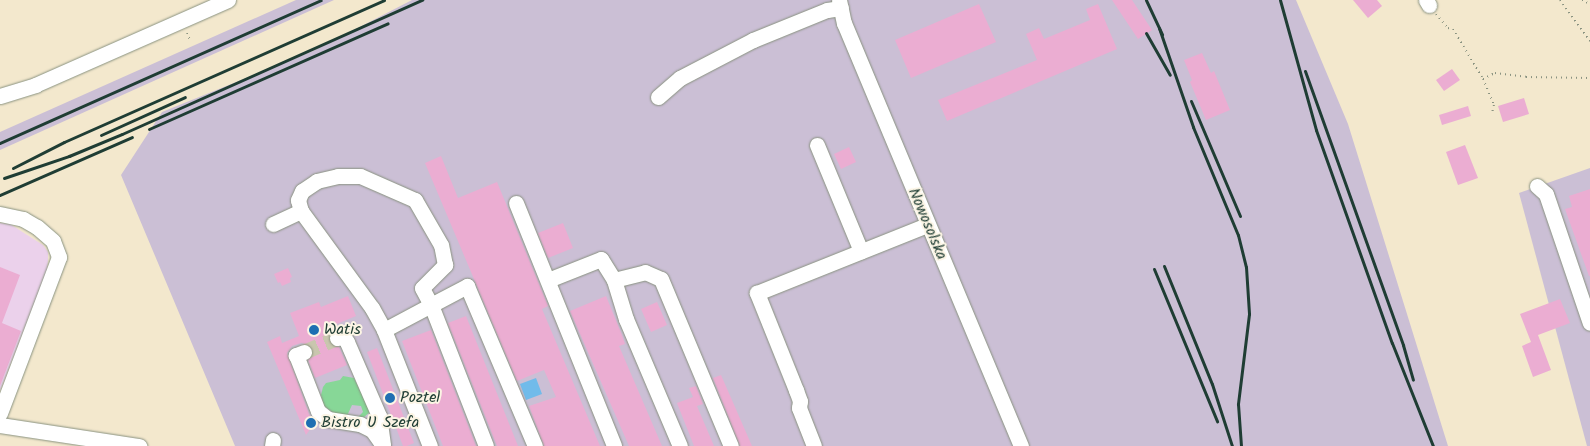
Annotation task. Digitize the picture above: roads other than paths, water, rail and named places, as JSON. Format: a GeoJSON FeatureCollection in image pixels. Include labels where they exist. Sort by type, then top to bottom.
{"type":"FeatureCollection","features":[{"type":"Feature","properties":{"kind":"street"},"geometry":{"type":"LineString","coordinates":[[0,96],[35,85],[228,0]]}},
{"type":"Feature","properties":{"kind":"street"},"geometry":{"type":"LineString","coordinates":[[658,97],[680,78],[753,40],[840,4]]}},
{"type":"Feature","properties":{"kind":"street","name":"Nowosolska"},"geometry":{"type":"LineString","coordinates":[[840,4],[844,22],[927,225],[1021,446]]}},
{"type":"Feature","properties":{"kind":"street"},"geometry":{"type":"LineString","coordinates":[[817,145],[861,251]]}},
{"type":"Feature","properties":{"kind":"street"},"geometry":{"type":"LineString","coordinates":[[430,446],[384,330],[372,308],[301,211],[298,200],[302,191],[318,181],[338,176],[360,176],[415,200],[441,245],[445,265],[422,288],[431,305],[486,446]]}},
{"type":"Feature","properties":{"kind":"street"},"geometry":{"type":"LineString","coordinates":[[1536,186],[1546,194],[1590,323]]}},
{"type":"Feature","properties":{"kind":"street"},"geometry":{"type":"LineString","coordinates":[[516,203],[614,446]]}},
{"type":"Feature","properties":{"kind":"street"},"geometry":{"type":"LineString","coordinates":[[273,224],[301,211]]}},
{"type":"Feature","properties":{"kind":"street"},"geometry":{"type":"LineString","coordinates":[[0,214],[23,219],[37,227],[53,241],[59,257],[0,413]]}},
{"type":"Feature","properties":{"kind":"street"},"geometry":{"type":"LineString","coordinates":[[814,446],[799,408],[800,401],[796,390],[757,293],[927,225]]}},
{"type":"Feature","properties":{"kind":"street"},"geometry":{"type":"LineString","coordinates":[[548,280],[601,259],[614,280],[626,319],[680,446]]}},
{"type":"Feature","properties":{"kind":"street"},"geometry":{"type":"LineString","coordinates":[[614,280],[645,272],[661,279],[731,446]]}},
{"type":"Feature","properties":{"kind":"street"},"geometry":{"type":"LineString","coordinates":[[384,330],[467,286],[535,446]]}},
{"type":"Feature","properties":{"kind":"street"},"geometry":{"type":"LineString","coordinates":[[304,352],[296,355],[318,411],[328,419],[360,424],[372,430],[383,446],[379,416],[365,383],[347,342],[343,336],[337,338]]}},
{"type":"Feature","properties":{"kind":"street"},"geometry":{"type":"LineString","coordinates":[[0,425],[139,446]]}},
{"type":"Feature","properties":{"kind":"water"},"geometry":{"type":"Polygon","coordinates":[[[536,378],[542,394],[526,400],[520,384],[536,378]]]}},
{"type":"Feature","properties":{"kind":"tunnel"},"geometry":{"type":"LineString","coordinates":[[304,352],[337,338]]}},
{"type":"Feature","properties":{"kind":"railway"},"geometry":{"type":"LineString","coordinates":[[0,143],[321,0]]}},
{"type":"Feature","properties":{"kind":"railway"},"geometry":{"type":"LineString","coordinates":[[13,168],[64,142],[384,0]]}},
{"type":"Feature","properties":{"kind":"railway"},"geometry":{"type":"LineString","coordinates":[[4,178],[69,156],[122,134],[422,0]]}},
{"type":"Feature","properties":{"kind":"railway"},"geometry":{"type":"LineString","coordinates":[[1146,0],[1162,34]]}},
{"type":"Feature","properties":{"kind":"railway"},"geometry":{"type":"LineString","coordinates":[[1280,0],[1316,130],[1392,343],[1433,446]]}},
{"type":"Feature","properties":{"kind":"railway"},"geometry":{"type":"LineString","coordinates":[[149,129],[388,23]]}},
{"type":"Feature","properties":{"kind":"railway"},"geometry":{"type":"LineString","coordinates":[[1159,28],[1193,127],[1238,235],[1246,267],[1249,314],[1238,404],[1241,446]]}},
{"type":"Feature","properties":{"kind":"railway"},"geometry":{"type":"LineString","coordinates":[[1146,33],[1170,75]]}},
{"type":"Feature","properties":{"kind":"railway"},"geometry":{"type":"LineString","coordinates":[[1305,71],[1403,345],[1413,380]]}},
{"type":"Feature","properties":{"kind":"railway"},"geometry":{"type":"LineString","coordinates":[[101,135],[185,97]]}},
{"type":"Feature","properties":{"kind":"railway"},"geometry":{"type":"LineString","coordinates":[[1191,101],[1240,216]]}},
{"type":"Feature","properties":{"kind":"railway"},"geometry":{"type":"LineString","coordinates":[[0,195],[132,137]]}},
{"type":"Feature","properties":{"kind":"railway"},"geometry":{"type":"LineString","coordinates":[[1164,266],[1212,384],[1232,446]]}},
{"type":"Feature","properties":{"kind":"railway"},"geometry":{"type":"LineString","coordinates":[[1154,269],[1217,421]]}},
{"type":"Feature","properties":{"kind":"place","name":"Watis"},"geometry":{"type":"Point","coordinates":[314,330]}},
{"type":"Feature","properties":{"kind":"place","name":"Poztel"},"geometry":{"type":"Point","coordinates":[390,398]}},
{"type":"Feature","properties":{"kind":"place","name":"Bistro U Szefa"},"geometry":{"type":"Point","coordinates":[311,423]}}]}
